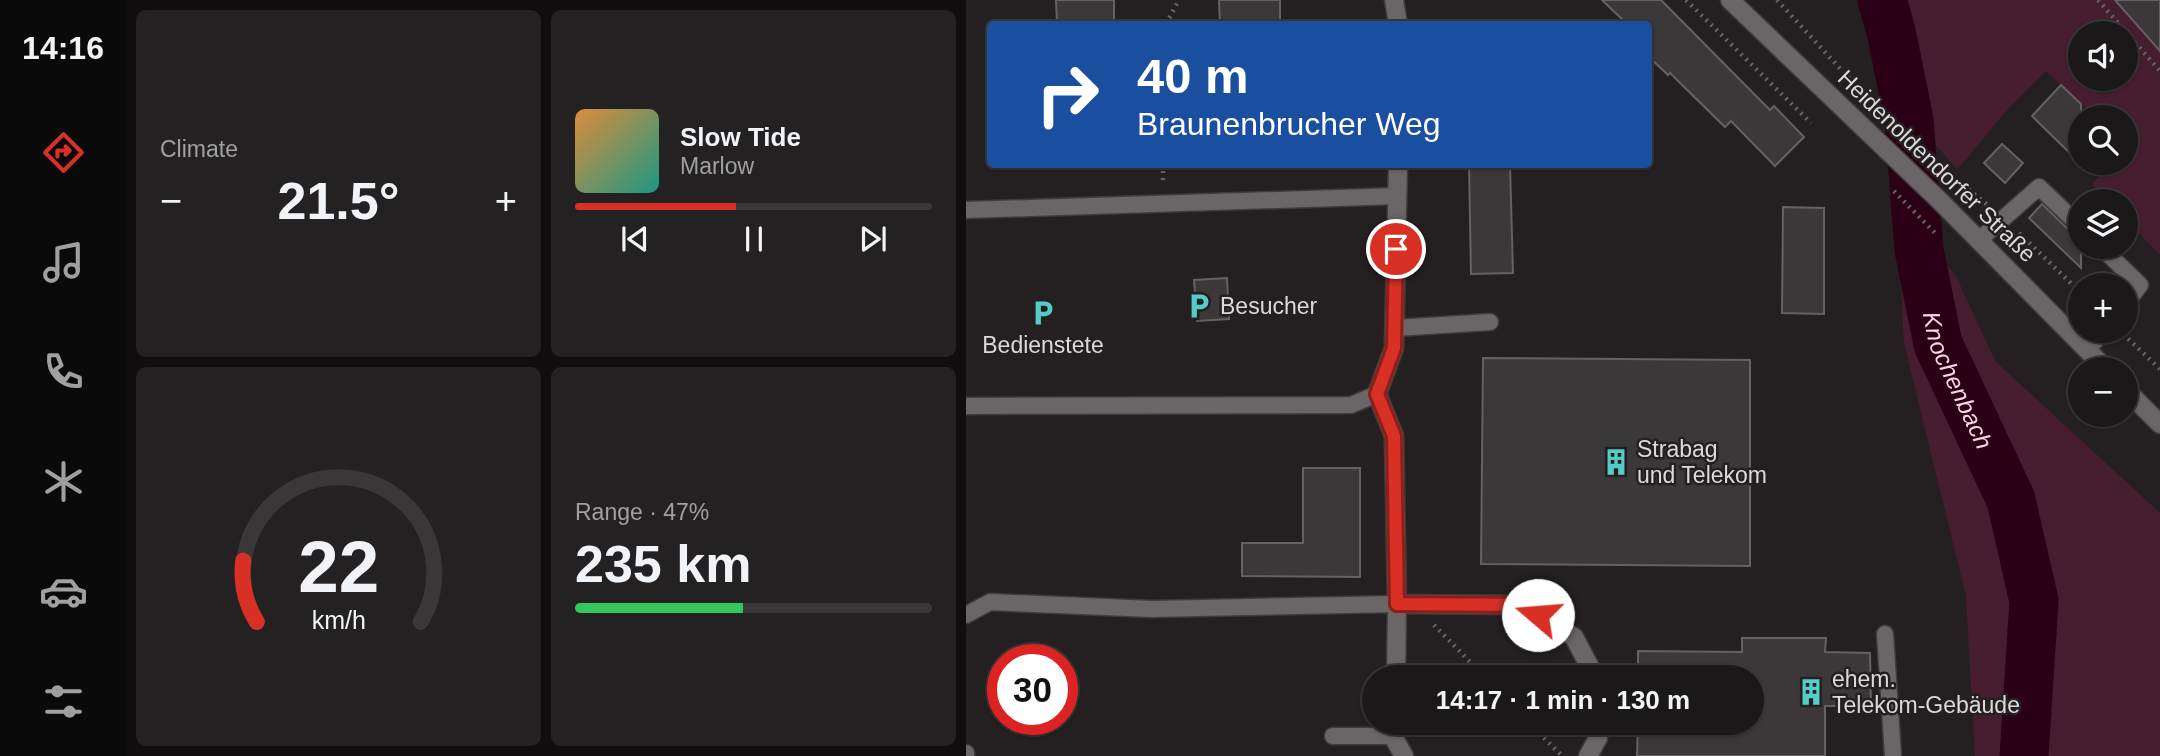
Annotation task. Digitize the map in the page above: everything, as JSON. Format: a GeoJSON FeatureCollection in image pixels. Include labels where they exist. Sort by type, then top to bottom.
{"type":"FeatureCollection","features":[{"type":"Feature","properties":{"kind":"street"},"geometry":{"type":"LineString","coordinates":[[1394,0],[1398,21]]}},
{"type":"Feature","properties":{"kind":"street","name":"Heidenoldendorfer Straße"},"geometry":{"type":"LineString","coordinates":[[1730,0],[1939,200],[2094,357]]}},
{"type":"Feature","properties":{"kind":"street"},"geometry":{"type":"LineString","coordinates":[[1396,665],[1394,436],[1377,394],[1394,348],[1398,168]]}},
{"type":"Feature","properties":{"kind":"street"},"geometry":{"type":"LineString","coordinates":[[2138,402],[2160,424]]}},
{"type":"Feature","properties":{"kind":"street"},"geometry":{"type":"LineString","coordinates":[[1397,604],[1520,605],[1574,637],[1589,665]]}},
{"type":"Feature","properties":{"kind":"street"},"geometry":{"type":"LineString","coordinates":[[1395,735],[1404,756]]}},
{"type":"Feature","properties":{"kind":"street"},"geometry":{"type":"LineString","coordinates":[[1588,756],[1598,735]]}},
{"type":"Feature","properties":{"kind":"lane"},"geometry":{"type":"LineString","coordinates":[[1979,240],[2039,187],[2068,215]]}},
{"type":"Feature","properties":{"kind":"lane"},"geometry":{"type":"LineString","coordinates":[[966,209],[1398,196]]}},
{"type":"Feature","properties":{"kind":"lane"},"geometry":{"type":"LineString","coordinates":[[2113,259],[2128,273]]}},
{"type":"Feature","properties":{"kind":"lane"},"geometry":{"type":"LineString","coordinates":[[1395,328],[1490,322]]}},
{"type":"Feature","properties":{"kind":"lane"},"geometry":{"type":"LineString","coordinates":[[2087,350],[2093,343]]}},
{"type":"Feature","properties":{"kind":"lane"},"geometry":{"type":"LineString","coordinates":[[966,406],[1350,405],[1377,394]]}},
{"type":"Feature","properties":{"kind":"lane"},"geometry":{"type":"LineString","coordinates":[[966,615],[990,602],[1152,610],[1397,604]]}},
{"type":"Feature","properties":{"kind":"lane"},"geometry":{"type":"LineString","coordinates":[[1885,634],[1893,756]]}},
{"type":"Feature","properties":{"kind":"lane"},"geometry":{"type":"LineString","coordinates":[[1333,736],[1362,733]]}},
{"type":"Feature","properties":{"kind":"path"},"geometry":{"type":"LineString","coordinates":[[1168,21],[1179,0]]}},
{"type":"Feature","properties":{"kind":"path"},"geometry":{"type":"LineString","coordinates":[[1686,0],[1811,123]]}},
{"type":"Feature","properties":{"kind":"path"},"geometry":{"type":"LineString","coordinates":[[1777,0],[1859,90]]}},
{"type":"Feature","properties":{"kind":"path"},"geometry":{"type":"LineString","coordinates":[[2098,0],[2160,71]]}},
{"type":"Feature","properties":{"kind":"path"},"geometry":{"type":"LineString","coordinates":[[1893,190],[1936,233]]}},
{"type":"Feature","properties":{"kind":"path"},"geometry":{"type":"LineString","coordinates":[[2133,343],[2160,369]]}},
{"type":"Feature","properties":{"kind":"path"},"geometry":{"type":"LineString","coordinates":[[1397,604],[1427,618],[1473,665]]}},
{"type":"Feature","properties":{"kind":"path"},"geometry":{"type":"LineString","coordinates":[[1541,735],[1562,756]]}},
{"type":"Feature","properties":{"kind":"shaded area"},"geometry":{"type":"Polygon","coordinates":[[[1905,0],[2115,0],[2134,21],[2068,21],[2068,91],[2138,91],[2138,26],[2160,51],[2160,255],[2138,232],[2138,189],[2097,189],[2092,184],[2101,175],[2138,175],[2138,105],[2082,105],[2046,71],[2007,110],[1957,170],[1933,141],[1906,17],[1905,0]]]}},
{"type":"Feature","properties":{"kind":"shaded area"},"geometry":{"type":"Polygon","coordinates":[[[1898,218],[1955,274],[1995,361],[2160,513],[2160,756],[1975,756],[1966,596],[1904,343],[1898,218]]]}},
{"type":"Feature","properties":{"kind":"building"},"geometry":{"type":"Polygon","coordinates":[[[1056,0],[1114,0],[1114,21],[1057,21],[1056,0]]]}},
{"type":"Feature","properties":{"kind":"building"},"geometry":{"type":"Polygon","coordinates":[[[1219,0],[1280,0],[1280,21],[1220,21],[1219,0]]]}},
{"type":"Feature","properties":{"kind":"building"},"geometry":{"type":"Polygon","coordinates":[[[1602,0],[1661,0],[1770,110],[1774,106],[1804,137],[1775,166],[1731,121],[1725,127],[1670,73],[1668,75],[1652,60],[1652,21],[1624,21],[1602,0]]]}},
{"type":"Feature","properties":{"kind":"building"},"geometry":{"type":"Polygon","coordinates":[[[2115,0],[2160,0],[2160,51],[2138,26],[2138,21],[2134,21],[2115,0]]]}},
{"type":"Feature","properties":{"kind":"building"},"geometry":{"type":"Polygon","coordinates":[[[2061,85],[2081,104],[2068,105],[2068,151],[2032,116],[2061,85]]]}},
{"type":"Feature","properties":{"kind":"building"},"geometry":{"type":"Polygon","coordinates":[[[2002,144],[2023,163],[2005,183],[1984,163],[2002,144]]]}},
{"type":"Feature","properties":{"kind":"building"},"geometry":{"type":"Polygon","coordinates":[[[1469,168],[1510,168],[1513,273],[1471,274],[1469,168]]]}},
{"type":"Feature","properties":{"kind":"building"},"geometry":{"type":"Polygon","coordinates":[[[2042,204],[2068,229],[2068,256],[2029,218],[2042,204]]]}},
{"type":"Feature","properties":{"kind":"building"},"geometry":{"type":"Polygon","coordinates":[[[1783,207],[1824,208],[1824,314],[1782,313],[1783,207]]]}},
{"type":"Feature","properties":{"kind":"building"},"geometry":{"type":"Polygon","coordinates":[[[2072,259],[2081,259],[2081,268],[2072,259]]]}},
{"type":"Feature","properties":{"kind":"building"},"geometry":{"type":"Polygon","coordinates":[[[1227,278],[1229,319],[1197,321],[1194,280],[1227,278]]]}},
{"type":"Feature","properties":{"kind":"building","name":"Strabag und Telekom"},"geometry":{"type":"Polygon","coordinates":[[[1483,358],[1750,360],[1750,566],[1481,564],[1483,358]]]}},
{"type":"Feature","properties":{"kind":"building"},"geometry":{"type":"Polygon","coordinates":[[[1303,468],[1360,468],[1360,577],[1242,576],[1242,543],[1303,543],[1303,468]]]}},
{"type":"Feature","properties":{"kind":"building","name":"ehem. Telekom-Gebäude"},"geometry":{"type":"Polygon","coordinates":[[[1742,638],[1826,638],[1825,652],[1870,653],[1871,706],[1825,706],[1825,756],[1637,756],[1638,735],[1764,735],[1764,665],[1638,665],[1638,651],[1742,652],[1742,638]]]}},
{"type":"Feature","properties":{"kind":"waterway","name":"Knochenbach"},"geometry":{"type":"LineString","coordinates":[[1882,0],[1909,120],[1919,250],[1938,344],[2011,500],[2034,601],[2024,756]]}},
{"type":"Feature","properties":{"kind":"place","name":"Besucher"},"geometry":{"type":"Point","coordinates":[1199,306]}},
{"type":"Feature","properties":{"kind":"place","name":"Bedienstete"},"geometry":{"type":"Point","coordinates":[1043,313]}},
{"type":"Feature","properties":{"kind":"place","name":"Strabag und Telekom"},"geometry":{"type":"Point","coordinates":[1616,462]}},
{"type":"Feature","properties":{"kind":"place","name":"ehem. Telekom-Gebäude"},"geometry":{"type":"Point","coordinates":[1811,692]}},
{"type":"Feature","properties":{"kind":"route"},"geometry":{"type":"LineString","coordinates":[[1396,249],[1394,348],[1377,394],[1394,436],[1397,604],[1520,605],[1538,615]]}}]}
